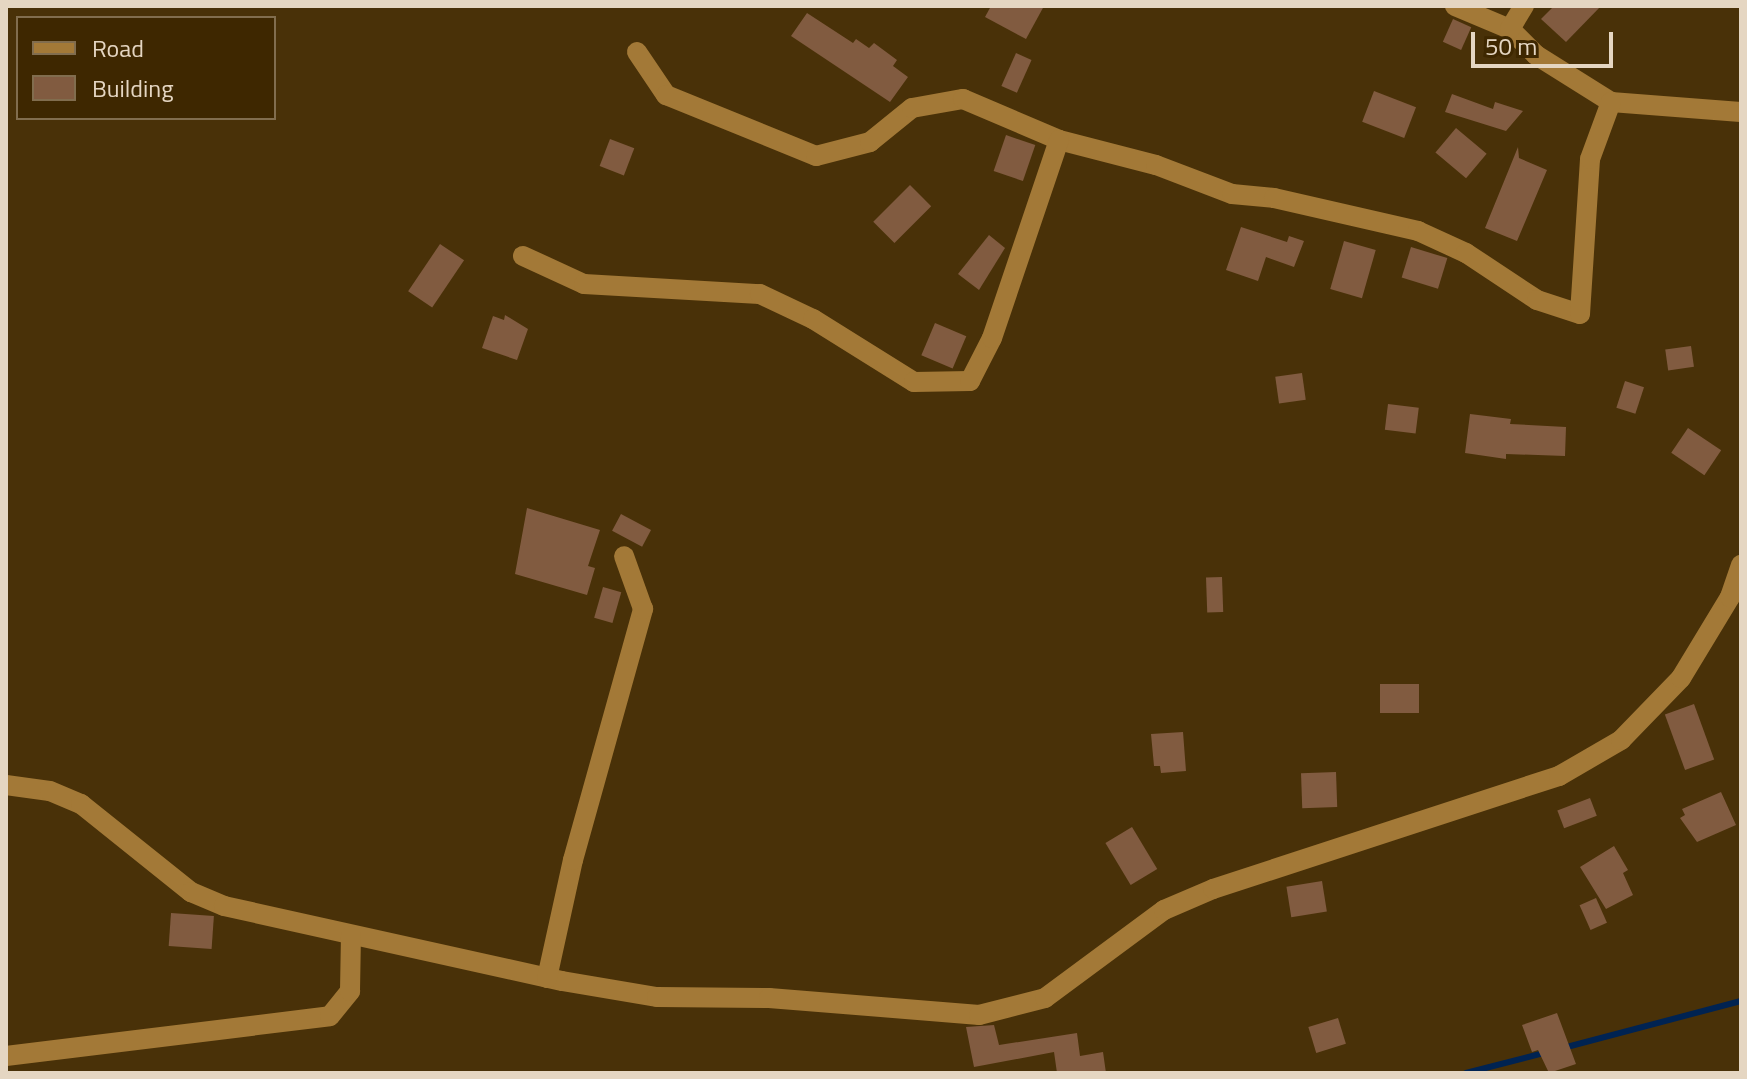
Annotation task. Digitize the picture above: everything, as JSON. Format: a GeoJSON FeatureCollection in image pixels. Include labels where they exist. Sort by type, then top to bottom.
{"type":"FeatureCollection","features":[{"type":"Feature","properties":{"kind":"street"},"geometry":{"type":"LineString","coordinates":[[1455,6],[1510,29],[1536,55],[1611,102],[1741,112]]}},
{"type":"Feature","properties":{"kind":"street"},"geometry":{"type":"LineString","coordinates":[[1510,29],[1524,6]]}},
{"type":"Feature","properties":{"kind":"street"},"geometry":{"type":"LineString","coordinates":[[637,52],[666,95],[816,156],[870,142],[912,108],[963,99],[1059,140],[1156,165],[1232,194],[1274,198],[1418,231],[1466,253],[1537,300],[1580,314],[1590,159],[1611,102]]}},
{"type":"Feature","properties":{"kind":"street"},"geometry":{"type":"LineString","coordinates":[[523,256],[584,284],[760,294],[914,382],[970,381],[992,338],[1059,140]]}},
{"type":"Feature","properties":{"kind":"street"},"geometry":{"type":"LineString","coordinates":[[547,978],[606,735],[643,609],[624,556]]}},
{"type":"Feature","properties":{"kind":"street"},"geometry":{"type":"LineString","coordinates":[[6,785],[50,791],[81,804],[191,892],[224,906],[547,978],[657,997],[769,998],[979,1015],[1045,998],[1164,910],[1339,846],[1559,776],[1621,740],[1681,678],[1730,597],[1741,565]]}},
{"type":"Feature","properties":{"kind":"street"},"geometry":{"type":"LineString","coordinates":[[6,1056],[330,1016],[350,991],[351,936]]}},
{"type":"Feature","properties":{"kind":"building"},"geometry":{"type":"Polygon","coordinates":[[[991,6],[1044,6],[1026,39],[985,17],[991,6]]]}},
{"type":"Feature","properties":{"kind":"building"},"geometry":{"type":"Polygon","coordinates":[[[1554,6],[1601,6],[1566,42],[1541,19],[1554,6]]]}},
{"type":"Feature","properties":{"kind":"building"},"geometry":{"type":"Polygon","coordinates":[[[807,13],[853,43],[856,39],[869,48],[874,43],[897,60],[893,66],[908,77],[890,102],[791,36],[807,13]]]}},
{"type":"Feature","properties":{"kind":"building"},"geometry":{"type":"Polygon","coordinates":[[[1453,19],[1471,27],[1461,50],[1443,42],[1453,19]]]}},
{"type":"Feature","properties":{"kind":"building"},"geometry":{"type":"Polygon","coordinates":[[[1016,53],[1032,60],[1017,93],[1001,86],[1016,53]]]}},
{"type":"Feature","properties":{"kind":"building"},"geometry":{"type":"Polygon","coordinates":[[[1374,91],[1416,107],[1404,138],[1362,122],[1374,91]]]}},
{"type":"Feature","properties":{"kind":"building"},"geometry":{"type":"Polygon","coordinates":[[[1452,94],[1493,109],[1495,102],[1523,111],[1506,131],[1445,112],[1452,94]]]}},
{"type":"Feature","properties":{"kind":"building"},"geometry":{"type":"Polygon","coordinates":[[[1456,128],[1487,154],[1466,178],[1435,153],[1456,128]]]}},
{"type":"Feature","properties":{"kind":"building"},"geometry":{"type":"Polygon","coordinates":[[[1006,135],[1035,145],[1023,181],[994,171],[1006,135]]]}},
{"type":"Feature","properties":{"kind":"building"},"geometry":{"type":"Polygon","coordinates":[[[610,139],[634,148],[624,175],[600,166],[610,139]]]}},
{"type":"Feature","properties":{"kind":"building"},"geometry":{"type":"Polygon","coordinates":[[[1518,147],[1519,158],[1547,170],[1517,241],[1485,228],[1518,147]]]}},
{"type":"Feature","properties":{"kind":"building"},"geometry":{"type":"Polygon","coordinates":[[[910,185],[931,206],[894,243],[873,222],[910,185]]]}},
{"type":"Feature","properties":{"kind":"building"},"geometry":{"type":"Polygon","coordinates":[[[1241,227],[1287,242],[1289,236],[1304,241],[1294,267],[1266,257],[1258,281],[1226,270],[1241,227]]]}},
{"type":"Feature","properties":{"kind":"building"},"geometry":{"type":"Polygon","coordinates":[[[989,235],[1005,248],[979,290],[958,274],[989,235]]]}},
{"type":"Feature","properties":{"kind":"building"},"geometry":{"type":"Polygon","coordinates":[[[1344,241],[1376,250],[1362,298],[1330,289],[1344,241]]]}},
{"type":"Feature","properties":{"kind":"building"},"geometry":{"type":"Polygon","coordinates":[[[440,244],[464,260],[432,307],[408,291],[440,244]]]}},
{"type":"Feature","properties":{"kind":"building"},"geometry":{"type":"Polygon","coordinates":[[[1411,247],[1447,258],[1438,289],[1402,278],[1411,247]]]}},
{"type":"Feature","properties":{"kind":"building"},"geometry":{"type":"Polygon","coordinates":[[[505,315],[528,329],[517,360],[482,348],[493,316],[504,320],[505,315]]]}},
{"type":"Feature","properties":{"kind":"building"},"geometry":{"type":"Polygon","coordinates":[[[935,323],[966,336],[953,369],[921,355],[935,323]]]}},
{"type":"Feature","properties":{"kind":"building"},"geometry":{"type":"Polygon","coordinates":[[[1691,346],[1694,367],[1668,370],[1665,350],[1691,346]]]}},
{"type":"Feature","properties":{"kind":"building"},"geometry":{"type":"Polygon","coordinates":[[[1302,373],[1306,400],[1279,403],[1275,377],[1302,373]]]}},
{"type":"Feature","properties":{"kind":"building"},"geometry":{"type":"Polygon","coordinates":[[[1625,381],[1644,387],[1635,414],[1616,408],[1625,381]]]}},
{"type":"Feature","properties":{"kind":"building"},"geometry":{"type":"Polygon","coordinates":[[[1388,404],[1419,408],[1416,434],[1385,430],[1388,404]]]}},
{"type":"Feature","properties":{"kind":"building"},"geometry":{"type":"Polygon","coordinates":[[[1470,414],[1511,419],[1510,424],[1566,427],[1565,456],[1506,454],[1506,459],[1465,453],[1470,414]]]}},
{"type":"Feature","properties":{"kind":"building"},"geometry":{"type":"Polygon","coordinates":[[[1688,428],[1721,450],[1704,475],[1671,453],[1688,428]]]}},
{"type":"Feature","properties":{"kind":"building"},"geometry":{"type":"Polygon","coordinates":[[[527,508],[600,530],[588,566],[595,568],[587,595],[515,574],[527,508]]]}},
{"type":"Feature","properties":{"kind":"building"},"geometry":{"type":"Polygon","coordinates":[[[621,514],[651,530],[642,547],[612,531],[621,514]]]}},
{"type":"Feature","properties":{"kind":"building"},"geometry":{"type":"Polygon","coordinates":[[[1222,577],[1223,612],[1207,613],[1206,578],[1222,577]]]}},
{"type":"Feature","properties":{"kind":"building"},"geometry":{"type":"Polygon","coordinates":[[[603,587],[621,592],[612,623],[594,618],[603,587]]]}},
{"type":"Feature","properties":{"kind":"building"},"geometry":{"type":"Polygon","coordinates":[[[1380,684],[1419,684],[1419,713],[1380,713],[1380,684]]]}},
{"type":"Feature","properties":{"kind":"building"},"geometry":{"type":"Polygon","coordinates":[[[1694,704],[1714,759],[1685,770],[1665,715],[1694,704]]]}},
{"type":"Feature","properties":{"kind":"building"},"geometry":{"type":"Polygon","coordinates":[[[1183,732],[1186,771],[1161,773],[1160,766],[1154,766],[1151,734],[1183,732]]]}},
{"type":"Feature","properties":{"kind":"building"},"geometry":{"type":"Polygon","coordinates":[[[1336,772],[1337,807],[1302,808],[1301,773],[1336,772]]]}},
{"type":"Feature","properties":{"kind":"building"},"geometry":{"type":"Polygon","coordinates":[[[1721,792],[1736,825],[1697,842],[1680,818],[1685,815],[1682,809],[1721,792]]]}},
{"type":"Feature","properties":{"kind":"building"},"geometry":{"type":"Polygon","coordinates":[[[1590,798],[1597,816],[1564,828],[1557,811],[1590,798]]]}},
{"type":"Feature","properties":{"kind":"building"},"geometry":{"type":"Polygon","coordinates":[[[1132,827],[1157,869],[1131,885],[1105,843],[1132,827]]]}},
{"type":"Feature","properties":{"kind":"building"},"geometry":{"type":"Polygon","coordinates":[[[1614,846],[1628,870],[1623,873],[1633,895],[1606,909],[1580,867],[1614,846]]]}},
{"type":"Feature","properties":{"kind":"building"},"geometry":{"type":"Polygon","coordinates":[[[1322,881],[1327,912],[1291,917],[1286,887],[1322,881]]]}},
{"type":"Feature","properties":{"kind":"building"},"geometry":{"type":"Polygon","coordinates":[[[1596,898],[1607,923],[1591,930],[1580,905],[1596,898]]]}},
{"type":"Feature","properties":{"kind":"building"},"geometry":{"type":"Polygon","coordinates":[[[171,913],[214,916],[212,949],[169,946],[171,913]]]}},
{"type":"Feature","properties":{"kind":"building"},"geometry":{"type":"Polygon","coordinates":[[[1557,1013],[1576,1064],[1549,1073],[1538,1050],[1532,1052],[1522,1025],[1557,1013]]]}},
{"type":"Feature","properties":{"kind":"building"},"geometry":{"type":"Polygon","coordinates":[[[1338,1018],[1346,1044],[1316,1053],[1308,1027],[1338,1018]]]}},
{"type":"Feature","properties":{"kind":"building"},"geometry":{"type":"Polygon","coordinates":[[[994,1025],[999,1045],[1077,1033],[1080,1056],[1103,1052],[1106,1073],[1057,1073],[1054,1052],[974,1067],[966,1027],[994,1025]]]}},
{"type":"Feature","properties":{"kind":"waterway"},"geometry":{"type":"LineString","coordinates":[[1563,1048],[1741,1001]]}},
{"type":"Feature","properties":{"kind":"waterway"},"geometry":{"type":"LineString","coordinates":[[1466,1073],[1544,1053]]}}]}
